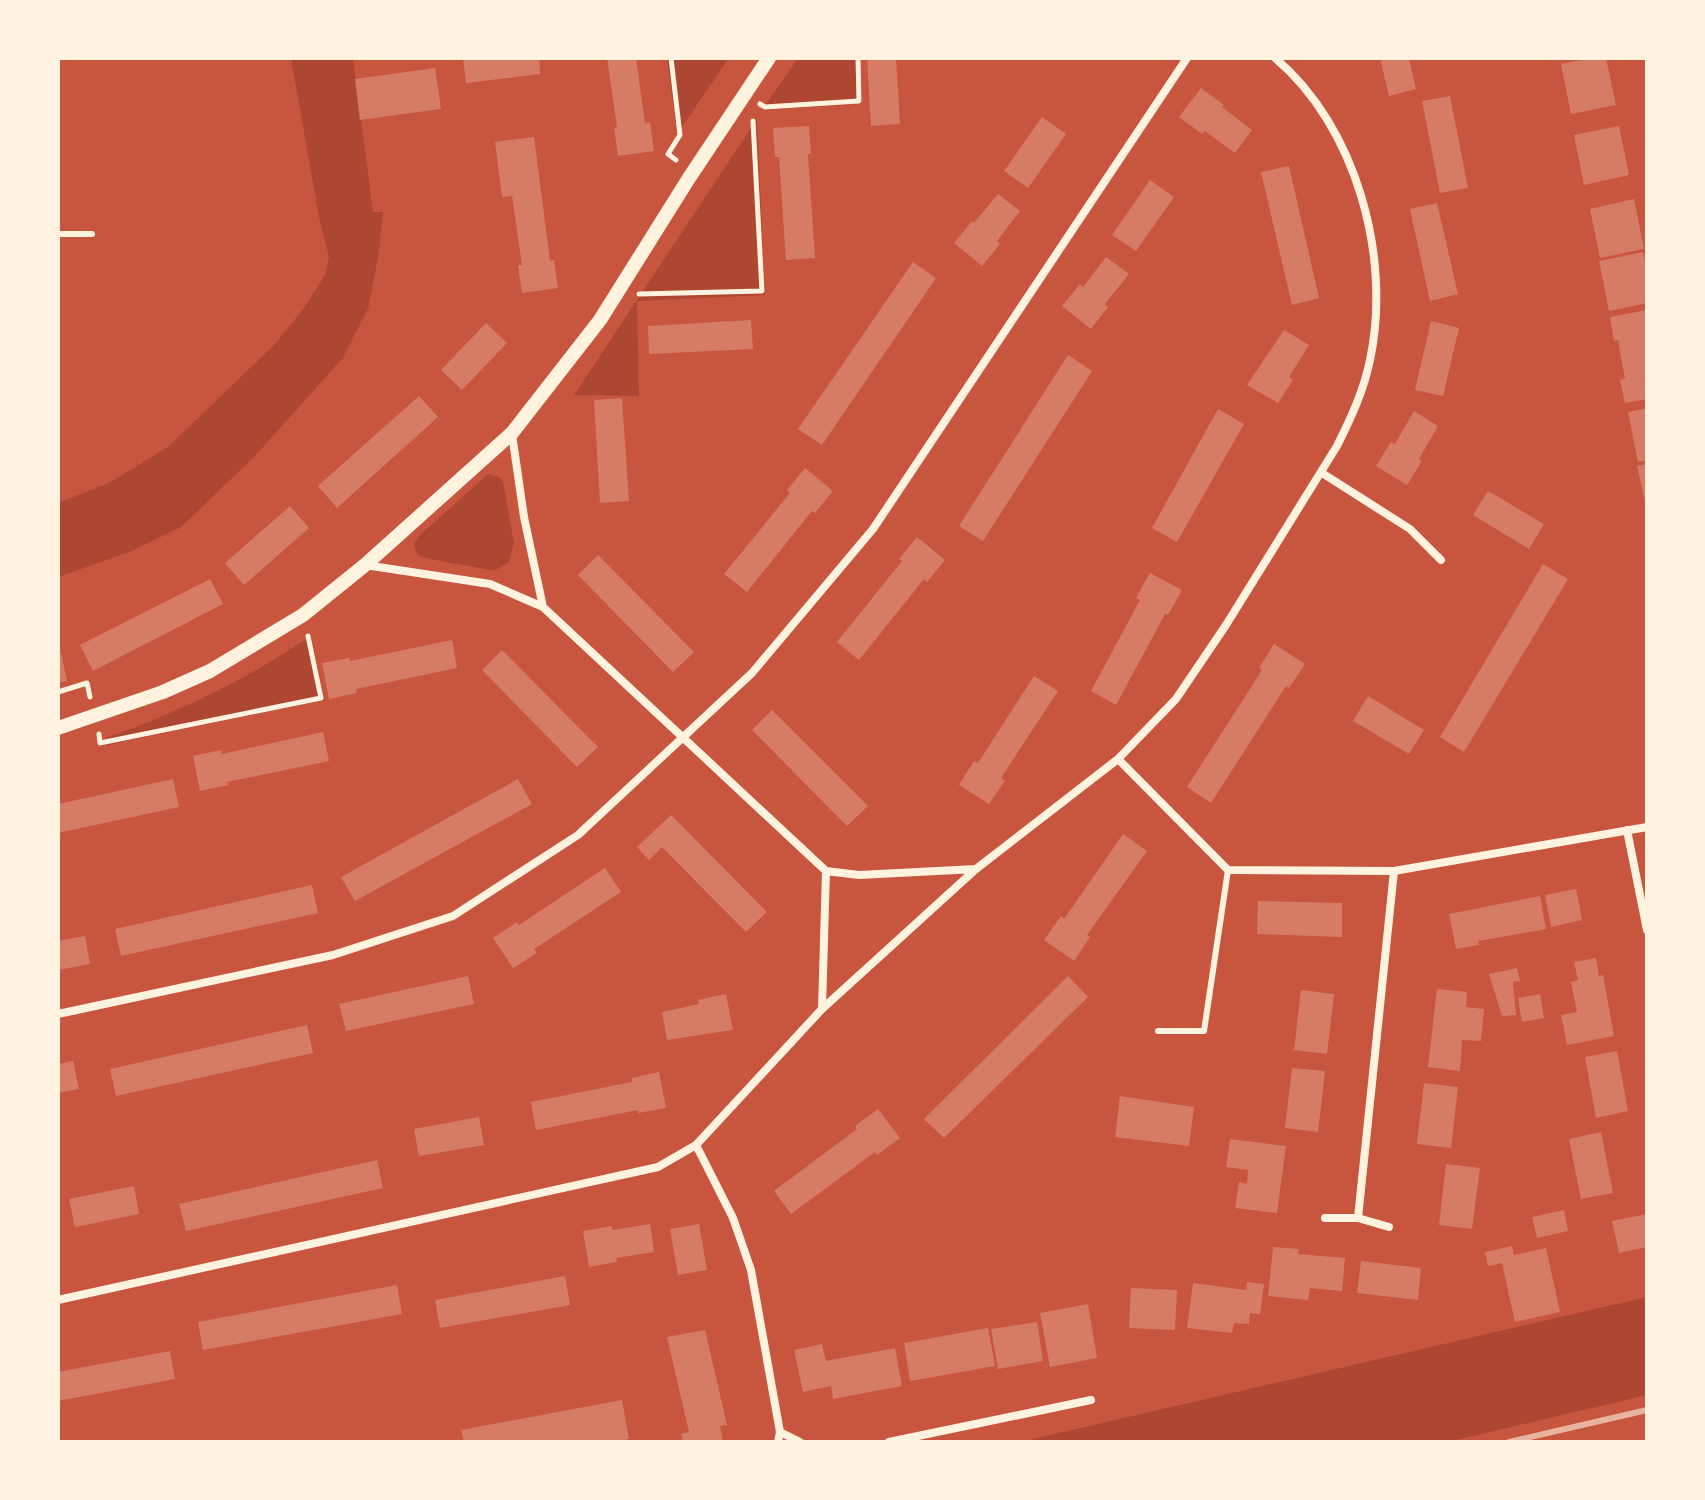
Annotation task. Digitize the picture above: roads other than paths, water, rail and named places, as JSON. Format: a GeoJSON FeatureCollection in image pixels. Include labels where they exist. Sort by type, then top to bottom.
{"type":"FeatureCollection","features":[{"type":"Feature","properties":{"kind":"street"},"geometry":{"type":"LineString","coordinates":[[58,728],[163,692],[210,671],[303,615],[365,565],[512,433],[557,378],[623,284],[693,171],[769,58]]}},
{"type":"Feature","properties":{"kind":"street"},"geometry":{"type":"LineString","coordinates":[[58,1014],[333,955],[453,916],[578,835],[752,673],[873,529],[1187,58]]}},
{"type":"Feature","properties":{"kind":"street"},"geometry":{"type":"LineString","coordinates":[[58,1300],[658,1167],[696,1145],[822,1009],[976,869],[1118,759],[1176,699],[1322,473],[1352,415],[1370,360],[1378,291],[1374,254],[1355,182],[1338,137],[1311,93],[1275,58]]}},
{"type":"Feature","properties":{"kind":"street"},"geometry":{"type":"LineString","coordinates":[[512,433],[524,517],[543,607]]}},
{"type":"Feature","properties":{"kind":"street"},"geometry":{"type":"LineString","coordinates":[[1322,473],[1410,529],[1441,560]]}},
{"type":"Feature","properties":{"kind":"street"},"geometry":{"type":"LineString","coordinates":[[365,565],[490,584],[543,607],[826,871],[859,875],[976,869]]}},
{"type":"Feature","properties":{"kind":"street"},"geometry":{"type":"LineString","coordinates":[[1118,759],[1228,870],[1394,871],[1647,827]]}},
{"type":"Feature","properties":{"kind":"street"},"geometry":{"type":"LineString","coordinates":[[1627,830],[1647,930]]}},
{"type":"Feature","properties":{"kind":"street"},"geometry":{"type":"LineString","coordinates":[[822,1009],[826,871]]}},
{"type":"Feature","properties":{"kind":"street"},"geometry":{"type":"LineString","coordinates":[[1358,1218],[1394,871]]}},
{"type":"Feature","properties":{"kind":"street"},"geometry":{"type":"LineString","coordinates":[[696,1145],[733,1218],[751,1270],[780,1432],[778,1442]]}},
{"type":"Feature","properties":{"kind":"street"},"geometry":{"type":"LineString","coordinates":[[1325,1218],[1358,1218],[1389,1227]]}},
{"type":"Feature","properties":{"kind":"street"},"geometry":{"type":"LineString","coordinates":[[889,1442],[1091,1400]]}},
{"type":"Feature","properties":{"kind":"street"},"geometry":{"type":"LineString","coordinates":[[780,1432],[800,1442]]}},
{"type":"Feature","properties":{"kind":"lane"},"geometry":{"type":"LineString","coordinates":[[58,234],[92,234]]}},
{"type":"Feature","properties":{"kind":"lane"},"geometry":{"type":"LineString","coordinates":[[1158,1031],[1204,1031],[1228,870]]}},
{"type":"Feature","properties":{"kind":"railway"},"geometry":{"type":"LineString","coordinates":[[1509,1442],[1647,1410]]}}]}
